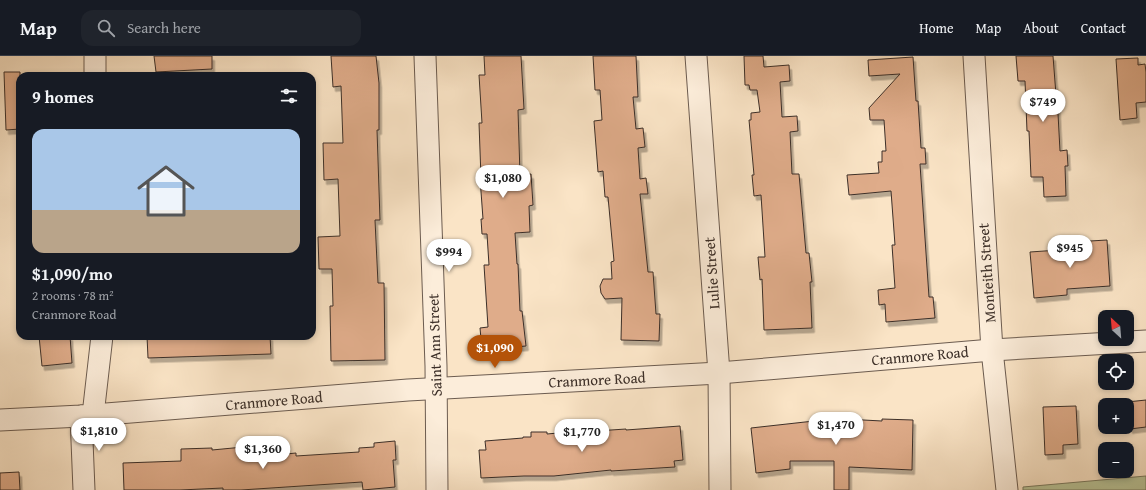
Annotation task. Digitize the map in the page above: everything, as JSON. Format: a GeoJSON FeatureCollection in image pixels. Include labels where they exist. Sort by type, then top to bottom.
{"type":"FeatureCollection","features":[{"type":"Feature","properties":{"kind":"street"},"geometry":{"type":"LineString","coordinates":[[95,56],[95,72]]}},
{"type":"Feature","properties":{"kind":"street","name":"Saint Ann Street"},"geometry":{"type":"LineString","coordinates":[[425,56],[436,388],[437,490]]}},
{"type":"Feature","properties":{"kind":"street","name":"Lulie Street"},"geometry":{"type":"LineString","coordinates":[[696,56],[719,373],[720,490]]}},
{"type":"Feature","properties":{"kind":"street","name":"Monteith Street"},"geometry":{"type":"LineString","coordinates":[[974,56],[992,350],[1007,490]]}},
{"type":"Feature","properties":{"kind":"street"},"geometry":{"type":"LineString","coordinates":[[84,490],[87,416],[101,340]]}},
{"type":"Feature","properties":{"kind":"street","name":"Cranmore Road"},"geometry":{"type":"LineString","coordinates":[[0,420],[87,416],[436,388],[719,373],[992,350],[1146,341]]}},
{"type":"Feature","properties":{"kind":"green space"},"geometry":{"type":"Polygon","coordinates":[[[1146,476],[1146,490],[1023,490],[1023,487],[1146,476]]]}},
{"type":"Feature","properties":{"kind":"building"},"geometry":{"type":"Polygon","coordinates":[[[154,56],[212,56],[212,69],[156,72],[154,56]]]}},
{"type":"Feature","properties":{"kind":"building"},"geometry":{"type":"Polygon","coordinates":[[[331,56],[376,56],[379,83],[379,130],[377,130],[380,220],[375,220],[378,283],[384,283],[385,360],[331,361],[330,306],[333,306],[332,269],[319,269],[318,237],[340,236],[338,179],[324,180],[323,143],[343,143],[341,86],[333,87],[331,56]]]}},
{"type":"Feature","properties":{"kind":"building"},"geometry":{"type":"Polygon","coordinates":[[[484,56],[521,56],[524,109],[518,110],[520,175],[531,174],[533,205],[529,206],[530,232],[515,233],[520,311],[522,311],[526,346],[482,350],[480,328],[488,327],[484,265],[489,265],[487,234],[482,234],[481,219],[483,219],[480,178],[479,123],[482,123],[479,75],[485,75],[484,56]]]}},
{"type":"Feature","properties":{"kind":"building"},"geometry":{"type":"Polygon","coordinates":[[[593,56],[636,56],[638,97],[633,97],[636,129],[643,128],[645,147],[638,148],[640,179],[646,178],[648,194],[640,194],[648,272],[653,272],[656,314],[660,314],[659,341],[621,340],[622,298],[605,299],[601,293],[600,286],[603,279],[612,279],[611,262],[614,261],[608,197],[605,197],[603,171],[598,172],[594,121],[602,120],[600,90],[595,90],[593,56]]]}},
{"type":"Feature","properties":{"kind":"building"},"geometry":{"type":"Polygon","coordinates":[[[744,56],[763,56],[764,67],[789,65],[790,81],[780,82],[782,117],[797,116],[798,131],[790,132],[792,174],[799,174],[806,253],[809,253],[812,282],[810,282],[812,328],[764,330],[762,279],[760,280],[758,257],[765,257],[761,195],[754,196],[752,175],[754,175],[749,120],[751,120],[751,113],[760,112],[757,90],[750,90],[749,85],[745,85],[744,56]]]}},
{"type":"Feature","properties":{"kind":"building"},"geometry":{"type":"Polygon","coordinates":[[[1016,56],[1053,56],[1060,151],[1067,150],[1068,166],[1065,166],[1066,196],[1044,197],[1043,177],[1031,177],[1025,81],[1018,81],[1016,56]]]}},
{"type":"Feature","properties":{"kind":"building"},"geometry":{"type":"Polygon","coordinates":[[[913,57],[921,148],[925,148],[926,164],[920,164],[929,297],[933,297],[935,318],[886,322],[885,304],[879,305],[878,290],[895,288],[892,245],[895,245],[891,191],[849,195],[847,175],[879,173],[878,162],[882,162],[882,151],[886,151],[884,120],[870,120],[869,108],[900,74],[869,76],[868,60],[913,57]]]}},
{"type":"Feature","properties":{"kind":"building"},"geometry":{"type":"Polygon","coordinates":[[[1138,58],[1138,65],[1145,64],[1146,102],[1136,103],[1137,118],[1120,120],[1116,59],[1138,58]]]}},
{"type":"Feature","properties":{"kind":"building"},"geometry":{"type":"Polygon","coordinates":[[[4,72],[16,72],[16,129],[6,130],[4,72]]]}},
{"type":"Feature","properties":{"kind":"building"},"geometry":{"type":"Polygon","coordinates":[[[1107,240],[1110,286],[1067,289],[1067,295],[1034,298],[1030,252],[1073,249],[1073,242],[1107,240]]]}},
{"type":"Feature","properties":{"kind":"building"},"geometry":{"type":"Polygon","coordinates":[[[39,340],[70,340],[72,363],[42,366],[39,340]]]}},
{"type":"Feature","properties":{"kind":"building"},"geometry":{"type":"Polygon","coordinates":[[[147,340],[270,340],[271,354],[148,358],[147,340]]]}},
{"type":"Feature","properties":{"kind":"building"},"geometry":{"type":"Polygon","coordinates":[[[1146,400],[1146,427],[1134,428],[1134,401],[1146,400]]]}},
{"type":"Feature","properties":{"kind":"building"},"geometry":{"type":"Polygon","coordinates":[[[1076,406],[1078,444],[1063,445],[1063,454],[1045,455],[1043,407],[1076,406]]]}},
{"type":"Feature","properties":{"kind":"building"},"geometry":{"type":"Polygon","coordinates":[[[845,419],[882,421],[882,419],[913,420],[912,470],[849,467],[849,490],[834,490],[834,461],[790,461],[790,469],[756,473],[751,428],[814,421],[845,422],[845,419]]]}},
{"type":"Feature","properties":{"kind":"building"},"geometry":{"type":"Polygon","coordinates":[[[680,426],[683,460],[674,461],[675,467],[611,470],[554,476],[481,478],[479,450],[486,450],[485,441],[531,437],[531,432],[547,432],[547,434],[680,426]]]}},
{"type":"Feature","properties":{"kind":"building"},"geometry":{"type":"Polygon","coordinates":[[[395,441],[396,460],[393,460],[395,487],[363,490],[362,482],[241,490],[223,490],[223,488],[124,490],[123,463],[181,461],[181,449],[212,448],[212,450],[254,446],[255,457],[296,453],[296,456],[359,452],[359,448],[374,447],[374,443],[395,441]]]}},
{"type":"Feature","properties":{"kind":"building"},"geometry":{"type":"Polygon","coordinates":[[[19,472],[20,490],[0,490],[0,473],[19,472]]]}}]}
